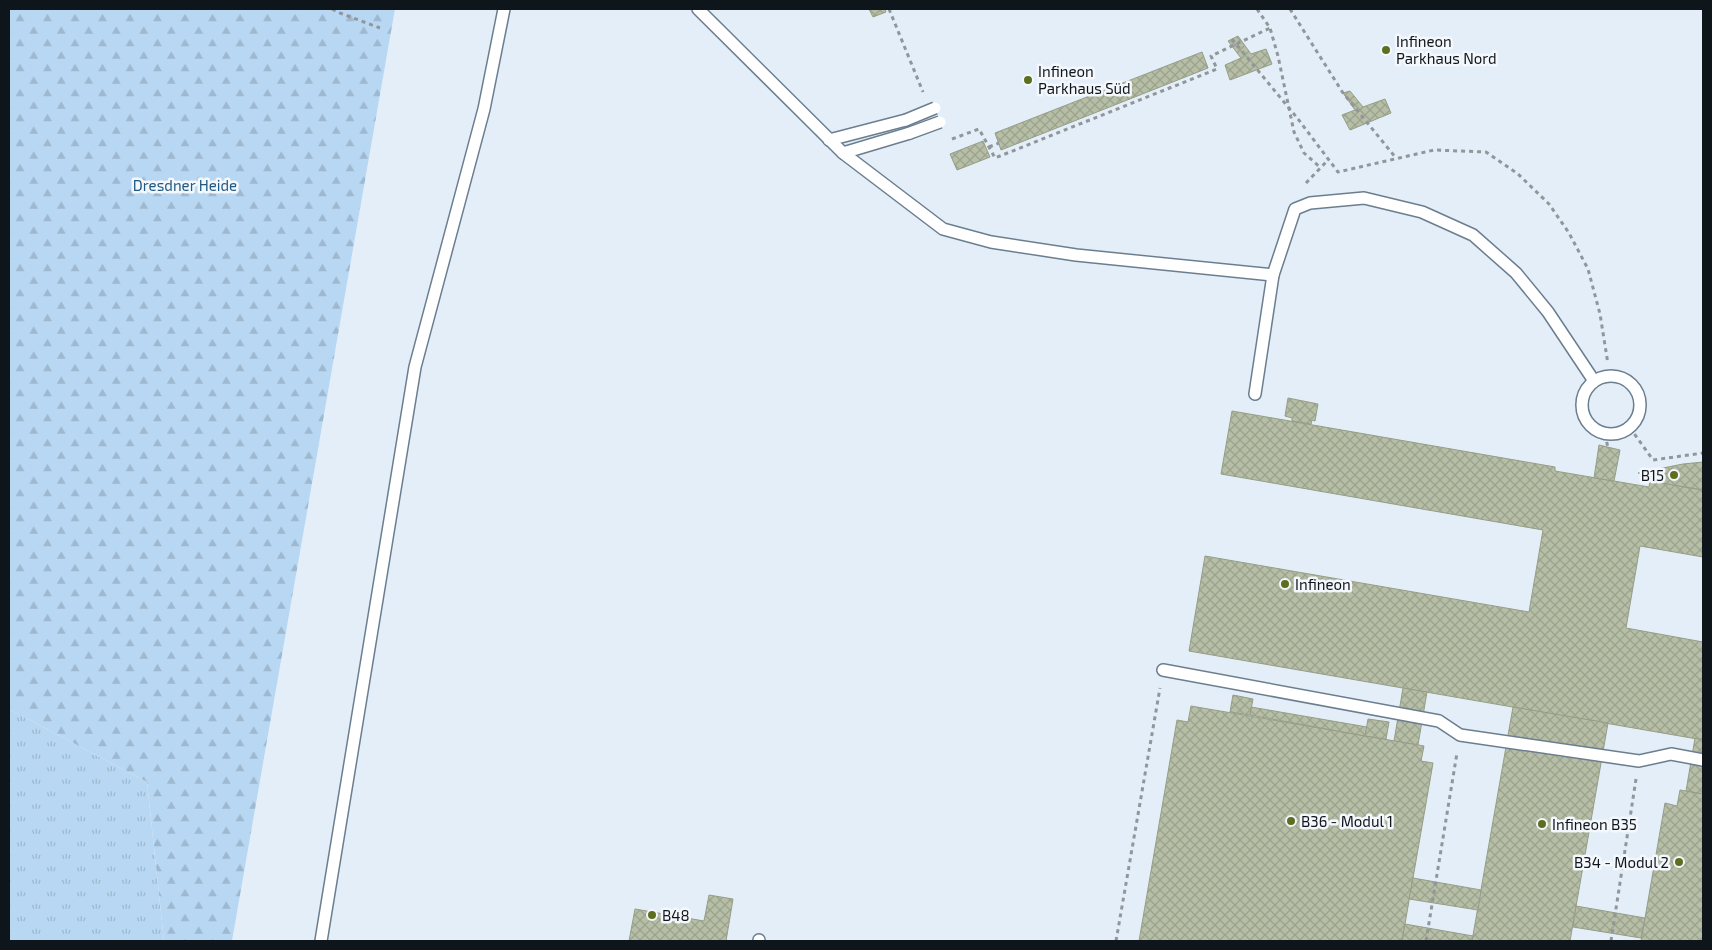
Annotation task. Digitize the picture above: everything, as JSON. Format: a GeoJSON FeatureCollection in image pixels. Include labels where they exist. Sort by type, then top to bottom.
{"type":"FeatureCollection","features":[{"type":"Feature","properties":{"kind":"lane"},"geometry":{"type":"LineString","coordinates":[[321,941],[415,367],[484,109],[504,9]]}},
{"type":"Feature","properties":{"kind":"lane"},"geometry":{"type":"LineString","coordinates":[[698,9],[843,153],[943,229],[991,242],[1076,256],[1273,276]]}},
{"type":"Feature","properties":{"kind":"lane"},"geometry":{"type":"LineString","coordinates":[[829,140],[906,120],[935,108]]}},
{"type":"Feature","properties":{"kind":"lane"},"geometry":{"type":"LineString","coordinates":[[843,153],[940,122]]}},
{"type":"Feature","properties":{"kind":"lane"},"geometry":{"type":"LineString","coordinates":[[1256,394],[1273,276],[1295,209],[1310,203],[1364,198],[1422,212],[1473,235],[1516,273],[1548,312],[1594,381]]}},
{"type":"Feature","properties":{"kind":"lane"},"geometry":{"type":"LineString","coordinates":[[1609,376],[1625,379],[1635,387],[1640,400],[1641,410],[1637,420],[1628,430],[1618,434],[1605,434],[1594,430],[1586,421],[1582,406],[1585,391],[1594,381],[1609,376]]}},
{"type":"Feature","properties":{"kind":"lane"},"geometry":{"type":"LineString","coordinates":[[1163,670],[1439,721],[1460,735],[1639,761],[1671,754],[1703,760]]}},
{"type":"Feature","properties":{"kind":"path"},"geometry":{"type":"LineString","coordinates":[[332,9],[380,28]]}},
{"type":"Feature","properties":{"kind":"path"},"geometry":{"type":"LineString","coordinates":[[890,9],[925,98]]}},
{"type":"Feature","properties":{"kind":"path"},"geometry":{"type":"LineString","coordinates":[[1257,9],[1270,28],[1294,132],[1304,153],[1321,168]]}},
{"type":"Feature","properties":{"kind":"path"},"geometry":{"type":"LineString","coordinates":[[1290,9],[1343,93],[1396,158]]}},
{"type":"Feature","properties":{"kind":"path"},"geometry":{"type":"LineString","coordinates":[[952,139],[980,129],[995,158],[1217,69],[1212,56],[1270,28]]}},
{"type":"Feature","properties":{"kind":"path"},"geometry":{"type":"LineString","coordinates":[[1232,39],[1298,119],[1338,172],[1434,150],[1486,152],[1518,174],[1550,204],[1570,232],[1588,269],[1600,314],[1609,376]]}},
{"type":"Feature","properties":{"kind":"path"},"geometry":{"type":"LineString","coordinates":[[989,147],[999,143]]}},
{"type":"Feature","properties":{"kind":"path"},"geometry":{"type":"LineString","coordinates":[[1628,430],[1633,432],[1653,460],[1703,453]]}},
{"type":"Feature","properties":{"kind":"path"},"geometry":{"type":"LineString","coordinates":[[1605,434],[1608,448]]}},
{"type":"Feature","properties":{"kind":"path"},"geometry":{"type":"LineString","coordinates":[[1116,941],[1163,670]]}},
{"type":"Feature","properties":{"kind":"path"},"geometry":{"type":"LineString","coordinates":[[1426,941],[1460,735]]}},
{"type":"Feature","properties":{"kind":"path"},"geometry":{"type":"LineString","coordinates":[[1611,941],[1639,761]]}},
{"type":"Feature","properties":{"kind":"shaded area","name":"Infineon"},"geometry":{"type":"Polygon","coordinates":[[[395,9],[1703,9],[1703,941],[232,941],[395,9]]]}},
{"type":"Feature","properties":{"kind":"green space","name":"Dresdner Heide"},"geometry":{"type":"Polygon","coordinates":[[[9,9],[395,9],[232,941],[164,941],[147,782],[9,709],[9,9]]]}},
{"type":"Feature","properties":{"kind":"green space"},"geometry":{"type":"Polygon","coordinates":[[[9,709],[147,782],[164,941],[9,941],[9,709]]]}},
{"type":"Feature","properties":{"kind":"building"},"geometry":{"type":"Polygon","coordinates":[[[869,9],[885,9],[886,12],[873,17],[869,9]]]}},
{"type":"Feature","properties":{"kind":"building"},"geometry":{"type":"Polygon","coordinates":[[[1238,36],[1251,54],[1266,49],[1272,64],[1230,80],[1225,65],[1241,58],[1228,41],[1238,36]]]}},
{"type":"Feature","properties":{"kind":"building"},"geometry":{"type":"Polygon","coordinates":[[[1202,52],[1208,68],[1001,150],[995,133],[1202,52]]]}},
{"type":"Feature","properties":{"kind":"building"},"geometry":{"type":"Polygon","coordinates":[[[1350,91],[1363,107],[1385,99],[1391,113],[1350,130],[1342,115],[1355,110],[1343,93],[1350,91]]]}},
{"type":"Feature","properties":{"kind":"building"},"geometry":{"type":"Polygon","coordinates":[[[983,141],[990,157],[957,170],[950,154],[983,141]]]}},
{"type":"Feature","properties":{"kind":"building"},"geometry":{"type":"Polygon","coordinates":[[[1288,398],[1318,404],[1315,421],[1312,420],[1311,424],[1292,421],[1292,418],[1285,416],[1288,398]]]}},
{"type":"Feature","properties":{"kind":"building","name":"Infineon"},"geometry":{"type":"Polygon","coordinates":[[[1232,411],[1555,467],[1555,471],[1649,487],[1650,481],[1703,490],[1703,557],[1640,546],[1626,628],[1703,642],[1703,740],[1189,651],[1205,556],[1529,612],[1543,530],[1221,474],[1232,411]]]}},
{"type":"Feature","properties":{"kind":"building"},"geometry":{"type":"Polygon","coordinates":[[[1599,445],[1620,450],[1614,481],[1594,478],[1599,445]]]}},
{"type":"Feature","properties":{"kind":"building","name":"B15"},"geometry":{"type":"Polygon","coordinates":[[[1703,462],[1703,490],[1650,481],[1651,476],[1638,473],[1683,464],[1703,462]]]}},
{"type":"Feature","properties":{"kind":"building"},"geometry":{"type":"Polygon","coordinates":[[[1403,688],[1427,692],[1418,745],[1394,741],[1403,688]]]}},
{"type":"Feature","properties":{"kind":"building"},"geometry":{"type":"Polygon","coordinates":[[[1233,695],[1253,699],[1250,715],[1230,712],[1233,695]]]}},
{"type":"Feature","properties":{"kind":"building","name":"B36 - Modul 1"},"geometry":{"type":"Polygon","coordinates":[[[1191,706],[1424,746],[1421,761],[1433,763],[1402,941],[1139,941],[1177,720],[1188,722],[1191,706]]]}},
{"type":"Feature","properties":{"kind":"building"},"geometry":{"type":"Polygon","coordinates":[[[1251,707],[1367,727],[1365,736],[1250,715],[1251,707]]]}},
{"type":"Feature","properties":{"kind":"building","name":"Infineon B35"},"geometry":{"type":"Polygon","coordinates":[[[1513,707],[1608,723],[1570,941],[1472,941],[1513,707]]]}},
{"type":"Feature","properties":{"kind":"building"},"geometry":{"type":"Polygon","coordinates":[[[1368,719],[1389,722],[1386,739],[1365,736],[1368,719]]]}},
{"type":"Feature","properties":{"kind":"building"},"geometry":{"type":"Polygon","coordinates":[[[1695,738],[1703,740],[1703,794],[1686,791],[1695,738]]]}},
{"type":"Feature","properties":{"kind":"building","name":"B34 - Modul 2"},"geometry":{"type":"Polygon","coordinates":[[[1680,790],[1703,794],[1703,941],[1641,941],[1665,803],[1677,806],[1680,790]]]}},
{"type":"Feature","properties":{"kind":"building"},"geometry":{"type":"Polygon","coordinates":[[[1413,878],[1481,890],[1478,910],[1409,899],[1413,878]]]}},
{"type":"Feature","properties":{"kind":"building","name":"B48"},"geometry":{"type":"Polygon","coordinates":[[[709,895],[733,899],[726,941],[629,941],[635,909],[704,921],[709,895]]]}},
{"type":"Feature","properties":{"kind":"building"},"geometry":{"type":"Polygon","coordinates":[[[1576,906],[1645,918],[1641,938],[1573,927],[1576,906]]]}},
{"type":"Feature","properties":{"kind":"building"},"geometry":{"type":"Polygon","coordinates":[[[1405,924],[1473,936],[1472,941],[1402,941],[1405,924]]]}},
{"type":"Feature","properties":{"kind":"place","name":"Infineon Parkhaus Nord"},"geometry":{"type":"Point","coordinates":[1386,50]}},
{"type":"Feature","properties":{"kind":"place","name":"Infineon Parkhaus Süd"},"geometry":{"type":"Point","coordinates":[1028,80]}},
{"type":"Feature","properties":{"kind":"place","name":"B15"},"geometry":{"type":"Point","coordinates":[1674,475]}},
{"type":"Feature","properties":{"kind":"place","name":"Infineon"},"geometry":{"type":"Point","coordinates":[1285,584]}},
{"type":"Feature","properties":{"kind":"place","name":"B36 - Modul 1"},"geometry":{"type":"Point","coordinates":[1291,821]}},
{"type":"Feature","properties":{"kind":"place","name":"Infineon B35"},"geometry":{"type":"Point","coordinates":[1542,824]}},
{"type":"Feature","properties":{"kind":"place","name":"B34 - Modul 2"},"geometry":{"type":"Point","coordinates":[1679,862]}},
{"type":"Feature","properties":{"kind":"place","name":"B48"},"geometry":{"type":"Point","coordinates":[652,915]}}]}
